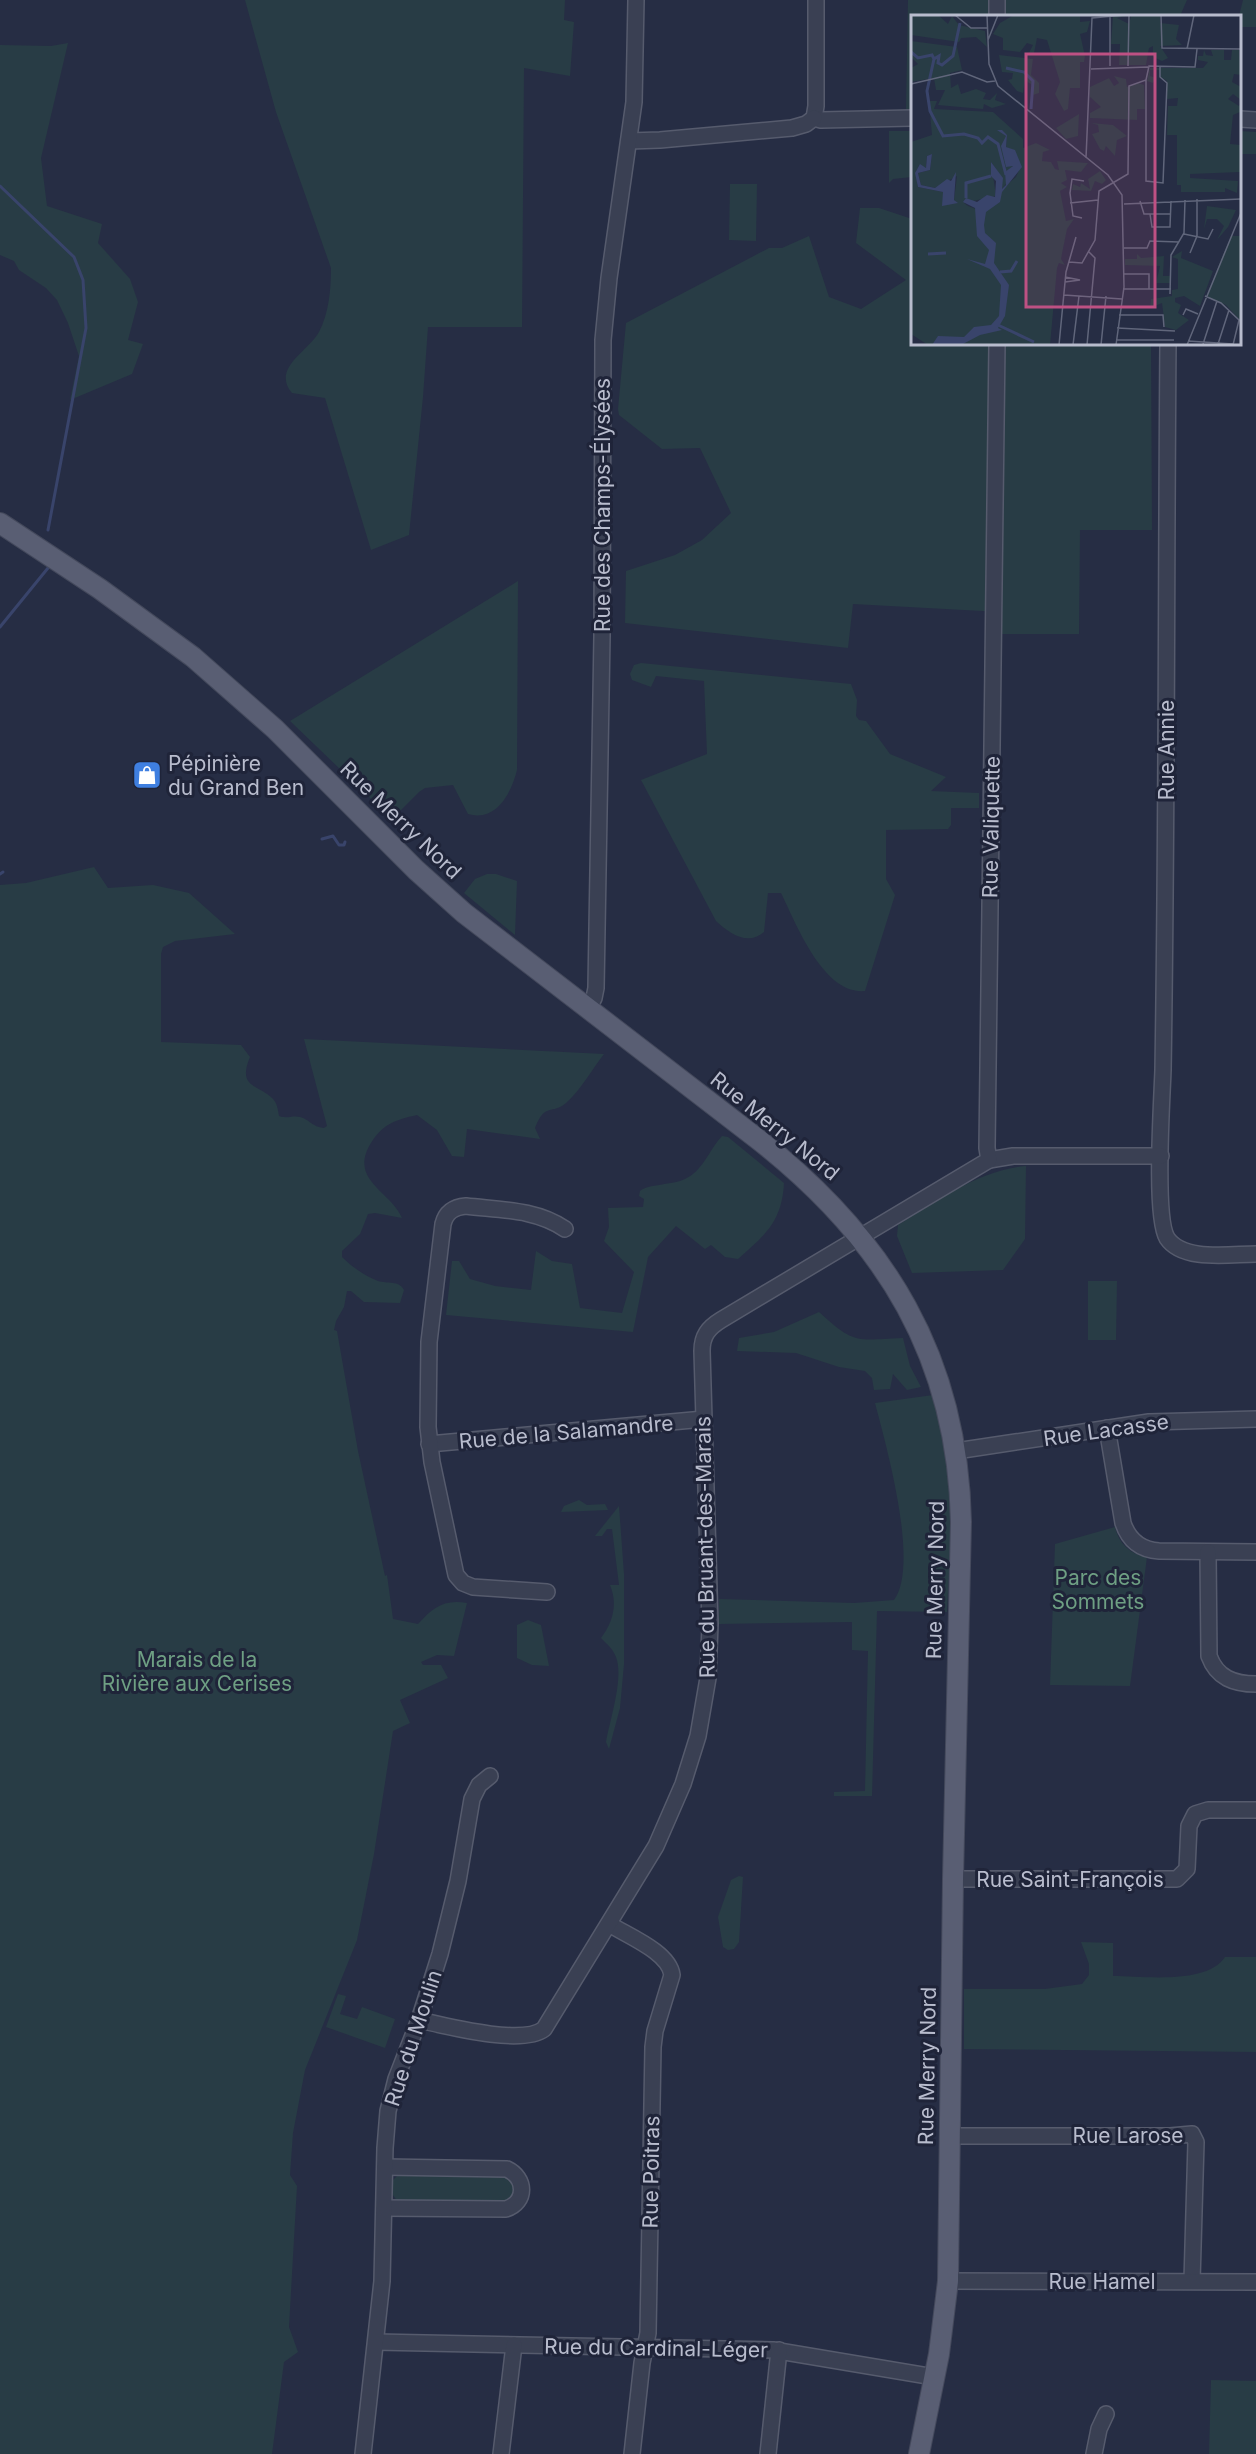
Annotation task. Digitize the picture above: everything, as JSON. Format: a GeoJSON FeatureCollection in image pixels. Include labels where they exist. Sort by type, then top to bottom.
{"type":"FeatureCollection","features":[{"type":"Feature","properties":{"kind":"main road","name":"Rue Merry Nord"},"geometry":{"type":"LineString","coordinates":[[0,523],[100,589],[193,657],[275,729],[439,891],[501,943],[781,1157],[822,1195],[860,1236],[897,1289],[922,1337],[941,1388],[956,1451],[960,1486],[961,1551],[952,1879],[948,2281],[934,2377],[919,2454]]}},
{"type":"Feature","properties":{"kind":"street","name":"Rue des Champs-Élysées"},"geometry":{"type":"LineString","coordinates":[[588,1010],[596,988],[602,624],[603,340],[609,278],[634,102],[636,0]]}},
{"type":"Feature","properties":{"kind":"street"},"geometry":{"type":"LineString","coordinates":[[629,141],[660,141],[792,128],[806,124],[814,118],[816,0]]}},
{"type":"Feature","properties":{"kind":"street"},"geometry":{"type":"LineString","coordinates":[[814,118],[821,120],[911,118]]}},
{"type":"Feature","properties":{"kind":"street"},"geometry":{"type":"LineString","coordinates":[[1241,119],[1256,120]]}},
{"type":"Feature","properties":{"kind":"street","name":"Rue Valiquette"},"geometry":{"type":"LineString","coordinates":[[989,1160],[987,1148],[998,345]]}},
{"type":"Feature","properties":{"kind":"street","name":"Rue Annie"},"geometry":{"type":"LineString","coordinates":[[1168,345],[1165,946],[1161,1156],[1163,1228],[1173,1245],[1191,1254],[1256,1254]]}},
{"type":"Feature","properties":{"kind":"street"},"geometry":{"type":"LineString","coordinates":[[860,1236],[989,1160],[1013,1156],[1161,1156]]}},
{"type":"Feature","properties":{"kind":"street"},"geometry":{"type":"LineString","coordinates":[[547,1592],[473,1587],[459,1579],[454,1570],[429,1444],[429,1342],[442,1229],[446,1215],[457,1207],[466,1206],[527,1213],[544,1217],[565,1230]]}},
{"type":"Feature","properties":{"kind":"street","name":"Rue du Bruant-des-Marais"},"geometry":{"type":"LineString","coordinates":[[419,2020],[484,2033],[532,2034],[540,2032],[548,2023],[656,1846],[675,1805],[693,1755],[704,1707],[708,1670],[710,1630],[702,1344],[711,1327],[860,1236]]}},
{"type":"Feature","properties":{"kind":"street","name":"Rue de la Salamandre"},"geometry":{"type":"LineString","coordinates":[[429,1444],[704,1419]]}},
{"type":"Feature","properties":{"kind":"street","name":"Rue Lacasse"},"geometry":{"type":"LineString","coordinates":[[956,1451],[1175,1420],[1256,1419]]}},
{"type":"Feature","properties":{"kind":"street"},"geometry":{"type":"LineString","coordinates":[[1107,1428],[1123,1523],[1130,1538],[1136,1544],[1151,1550],[1256,1552]]}},
{"type":"Feature","properties":{"kind":"street"},"geometry":{"type":"LineString","coordinates":[[1208,1552],[1209,1656],[1216,1670],[1228,1680],[1243,1684],[1256,1684]]}},
{"type":"Feature","properties":{"kind":"street","name":"Rue du Moulin"},"geometry":{"type":"LineString","coordinates":[[363,2454],[382,2281],[387,2119],[392,2094],[419,2020],[452,1906],[472,1799],[479,1785],[490,1776]]}},
{"type":"Feature","properties":{"kind":"street","name":"Rue Saint-François"},"geometry":{"type":"LineString","coordinates":[[952,1879],[1172,1879],[1185,1873],[1188,1864],[1189,1826],[1195,1815],[1208,1810],[1256,1810]]}},
{"type":"Feature","properties":{"kind":"street","name":"Rue Poitras"},"geometry":{"type":"LineString","coordinates":[[609,1924],[664,1957],[672,1971],[656,2026],[653,2047],[648,2328],[632,2454]]}},
{"type":"Feature","properties":{"kind":"street","name":"Rue Larose"},"geometry":{"type":"LineString","coordinates":[[951,2136],[1170,2136],[1192,2134],[1196,2142],[1192,2281]]}},
{"type":"Feature","properties":{"kind":"street"},"geometry":{"type":"LineString","coordinates":[[384,2208],[503,2210],[517,2203],[522,2189],[519,2177],[507,2169],[385,2167]]}},
{"type":"Feature","properties":{"kind":"street","name":"Rue Hamel"},"geometry":{"type":"LineString","coordinates":[[948,2281],[1256,2282]]}},
{"type":"Feature","properties":{"kind":"street","name":"Rue du Cardinal-Léger"},"geometry":{"type":"LineString","coordinates":[[375,2342],[779,2350],[934,2377]]}},
{"type":"Feature","properties":{"kind":"street"},"geometry":{"type":"LineString","coordinates":[[501,2454],[514,2345]]}},
{"type":"Feature","properties":{"kind":"street"},"geometry":{"type":"LineString","coordinates":[[768,2454],[779,2350]]}},
{"type":"Feature","properties":{"kind":"street"},"geometry":{"type":"LineString","coordinates":[[1094,2454],[1099,2429],[1106,2414]]}},
{"type":"Feature","properties":{"kind":"green space"},"geometry":{"type":"Polygon","coordinates":[[[245,0],[565,0],[564,20],[574,22],[570,76],[524,68],[522,327],[428,327],[409,535],[371,550],[325,398],[292,393],[287,384],[286,376],[289,368],[314,339],[322,325],[329,301],[331,268],[276,112],[245,0]]]}},
{"type":"Feature","properties":{"kind":"green space"},"geometry":{"type":"Polygon","coordinates":[[[908,0],[1187,0],[1180,15],[911,15],[911,109],[906,109],[908,0]]]}},
{"type":"Feature","properties":{"kind":"green space"},"geometry":{"type":"Polygon","coordinates":[[[1243,0],[1256,0],[1256,27],[1241,27],[1239,15],[1243,0]]]}},
{"type":"Feature","properties":{"kind":"green space"},"geometry":{"type":"Polygon","coordinates":[[[68,43],[41,158],[47,206],[102,224],[98,243],[130,279],[138,302],[128,340],[143,344],[132,374],[70,400],[79,356],[68,323],[57,300],[46,288],[19,270],[14,261],[0,255],[0,45],[51,46],[68,43]]]}},
{"type":"Feature","properties":{"kind":"green space"},"geometry":{"type":"Polygon","coordinates":[[[889,131],[911,131],[911,177],[893,179],[889,183],[889,131]]]}},
{"type":"Feature","properties":{"kind":"green space"},"geometry":{"type":"Polygon","coordinates":[[[1241,131],[1256,132],[1256,154],[1241,154],[1241,131]]]}},
{"type":"Feature","properties":{"kind":"green space"},"geometry":{"type":"Polygon","coordinates":[[[730,184],[757,184],[756,241],[729,240],[730,184]]]}},
{"type":"Feature","properties":{"kind":"green space"},"geometry":{"type":"Polygon","coordinates":[[[860,208],[879,208],[911,219],[911,345],[1151,345],[1152,530],[1080,530],[1079,634],[1001,634],[1001,612],[853,604],[848,648],[625,623],[626,571],[675,555],[702,540],[731,513],[700,448],[662,449],[619,415],[626,323],[769,248],[782,248],[809,236],[829,297],[861,309],[906,280],[856,243],[860,208]]]}},
{"type":"Feature","properties":{"kind":"green space"},"geometry":{"type":"Polygon","coordinates":[[[518,581],[517,770],[511,788],[501,804],[494,810],[478,815],[468,814],[453,785],[425,788],[392,819],[290,721],[518,581]]]}},
{"type":"Feature","properties":{"kind":"green space"},"geometry":{"type":"Polygon","coordinates":[[[641,663],[851,684],[857,700],[856,716],[859,720],[866,721],[890,754],[946,777],[931,791],[979,793],[979,808],[951,808],[951,825],[948,829],[886,830],[886,879],[895,895],[865,991],[850,989],[836,982],[824,970],[803,938],[781,893],[768,893],[764,932],[758,936],[739,937],[716,921],[641,780],[707,754],[704,681],[656,676],[651,687],[632,680],[630,674],[634,665],[641,663]]]}},
{"type":"Feature","properties":{"kind":"green space","name":"Marais de la Rivière aux Cerises"},"geometry":{"type":"Polygon","coordinates":[[[94,867],[108,888],[153,885],[189,893],[235,934],[175,941],[163,947],[161,954],[161,1042],[241,1045],[250,1057],[246,1075],[248,1080],[274,1100],[279,1116],[300,1117],[320,1127],[327,1126],[304,1039],[604,1054],[566,1103],[542,1115],[535,1128],[540,1139],[467,1129],[464,1157],[452,1156],[437,1130],[417,1115],[385,1127],[371,1143],[365,1156],[365,1167],[368,1176],[402,1218],[375,1213],[368,1214],[360,1234],[342,1251],[342,1257],[354,1268],[378,1281],[399,1285],[404,1290],[400,1303],[364,1302],[351,1291],[347,1291],[344,1307],[334,1330],[337,1331],[358,1451],[385,1576],[387,1575],[393,1619],[418,1624],[439,1606],[451,1602],[467,1603],[454,1656],[437,1655],[421,1662],[423,1665],[441,1665],[448,1678],[400,1700],[410,1723],[393,1731],[374,1854],[357,1940],[305,2070],[293,2133],[290,2175],[297,2186],[289,2327],[298,2352],[284,2362],[272,2454],[0,2454],[0,885],[26,883],[94,867]]]}},
{"type":"Feature","properties":{"kind":"green space"},"geometry":{"type":"Polygon","coordinates":[[[487,874],[496,874],[517,881],[515,935],[464,893],[475,879],[487,874]]]}},
{"type":"Feature","properties":{"kind":"green space"},"geometry":{"type":"Polygon","coordinates":[[[722,1136],[728,1137],[784,1183],[783,1196],[776,1218],[764,1235],[738,1259],[725,1257],[711,1245],[705,1249],[676,1226],[648,1257],[633,1332],[446,1315],[452,1261],[459,1261],[470,1279],[495,1286],[531,1290],[536,1251],[552,1261],[572,1264],[580,1308],[622,1313],[634,1272],[604,1241],[609,1227],[608,1208],[643,1207],[644,1199],[639,1196],[640,1191],[680,1181],[697,1171],[722,1136]]]}},
{"type":"Feature","properties":{"kind":"green space"},"geometry":{"type":"Polygon","coordinates":[[[1026,1166],[1025,1239],[1003,1270],[912,1273],[897,1236],[898,1225],[975,1180],[1008,1169],[1026,1166]]]}},
{"type":"Feature","properties":{"kind":"green space"},"geometry":{"type":"Polygon","coordinates":[[[1088,1281],[1117,1281],[1116,1340],[1088,1340],[1088,1281]]]}},
{"type":"Feature","properties":{"kind":"green space"},"geometry":{"type":"Polygon","coordinates":[[[819,1312],[841,1330],[857,1338],[903,1338],[910,1366],[921,1387],[907,1390],[893,1374],[890,1389],[874,1390],[872,1378],[865,1371],[839,1367],[796,1353],[737,1351],[739,1338],[774,1332],[819,1312]]]}},
{"type":"Feature","properties":{"kind":"green space"},"geometry":{"type":"Polygon","coordinates":[[[933,1395],[947,1454],[952,1515],[947,1612],[877,1611],[872,1796],[834,1796],[834,1792],[865,1791],[868,1651],[852,1650],[852,1622],[719,1624],[719,1599],[854,1603],[894,1600],[901,1583],[904,1560],[902,1533],[893,1475],[875,1403],[933,1395]]]}},
{"type":"Feature","properties":{"kind":"green space"},"geometry":{"type":"Polygon","coordinates":[[[579,1500],[587,1505],[605,1504],[608,1510],[561,1512],[564,1506],[579,1500]]]}},
{"type":"Feature","properties":{"kind":"green space"},"geometry":{"type":"Polygon","coordinates":[[[619,1506],[624,1574],[624,1664],[620,1708],[609,1749],[606,1742],[616,1699],[618,1666],[610,1647],[601,1638],[609,1626],[613,1613],[614,1599],[610,1585],[619,1585],[612,1529],[607,1529],[602,1536],[595,1536],[619,1506]]]}},
{"type":"Feature","properties":{"kind":"green space","name":"Parc des Sommets"},"geometry":{"type":"Polygon","coordinates":[[[1115,1527],[1126,1547],[1147,1557],[1130,1686],[1050,1685],[1055,1544],[1115,1527]]]}},
{"type":"Feature","properties":{"kind":"green space"},"geometry":{"type":"Polygon","coordinates":[[[528,1620],[541,1625],[549,1666],[532,1665],[517,1658],[517,1625],[528,1620]]]}},
{"type":"Feature","properties":{"kind":"green space"},"geometry":{"type":"Polygon","coordinates":[[[739,1876],[743,1877],[739,1942],[734,1949],[728,1950],[723,1947],[718,1917],[731,1880],[739,1876]]]}},
{"type":"Feature","properties":{"kind":"green space"},"geometry":{"type":"Polygon","coordinates":[[[1081,1942],[1113,1943],[1113,1976],[1190,1975],[1216,1966],[1225,1957],[1256,1957],[1256,2052],[964,2049],[964,1989],[1045,1989],[1082,1984],[1089,1975],[1089,1964],[1081,1942]]]}},
{"type":"Feature","properties":{"kind":"green space"},"geometry":{"type":"Polygon","coordinates":[[[338,1994],[346,1996],[340,2014],[357,2019],[362,2007],[395,2019],[385,2048],[326,2027],[338,1994]]]}},
{"type":"Feature","properties":{"kind":"green space"},"geometry":{"type":"Polygon","coordinates":[[[399,2174],[507,2176],[514,2183],[515,2194],[507,2202],[397,2201],[393,2195],[393,2180],[399,2174]]]}},
{"type":"Feature","properties":{"kind":"green space"},"geometry":{"type":"Polygon","coordinates":[[[1211,2380],[1256,2381],[1256,2454],[1209,2454],[1211,2380]]]}},
{"type":"Feature","properties":{"kind":"waterway"},"geometry":{"type":"LineString","coordinates":[[0,186],[74,257],[83,280],[86,328],[48,530]]}},
{"type":"Feature","properties":{"kind":"waterway"},"geometry":{"type":"LineString","coordinates":[[0,627],[48,568]]}},
{"type":"Feature","properties":{"kind":"waterway"},"geometry":{"type":"LineString","coordinates":[[322,839],[333,836],[339,845],[344,845],[345,842]]}},
{"type":"Feature","properties":{"kind":"place","name":"Pépinière du Grand Ben"},"geometry":{"type":"Point","coordinates":[147,775]}}]}
